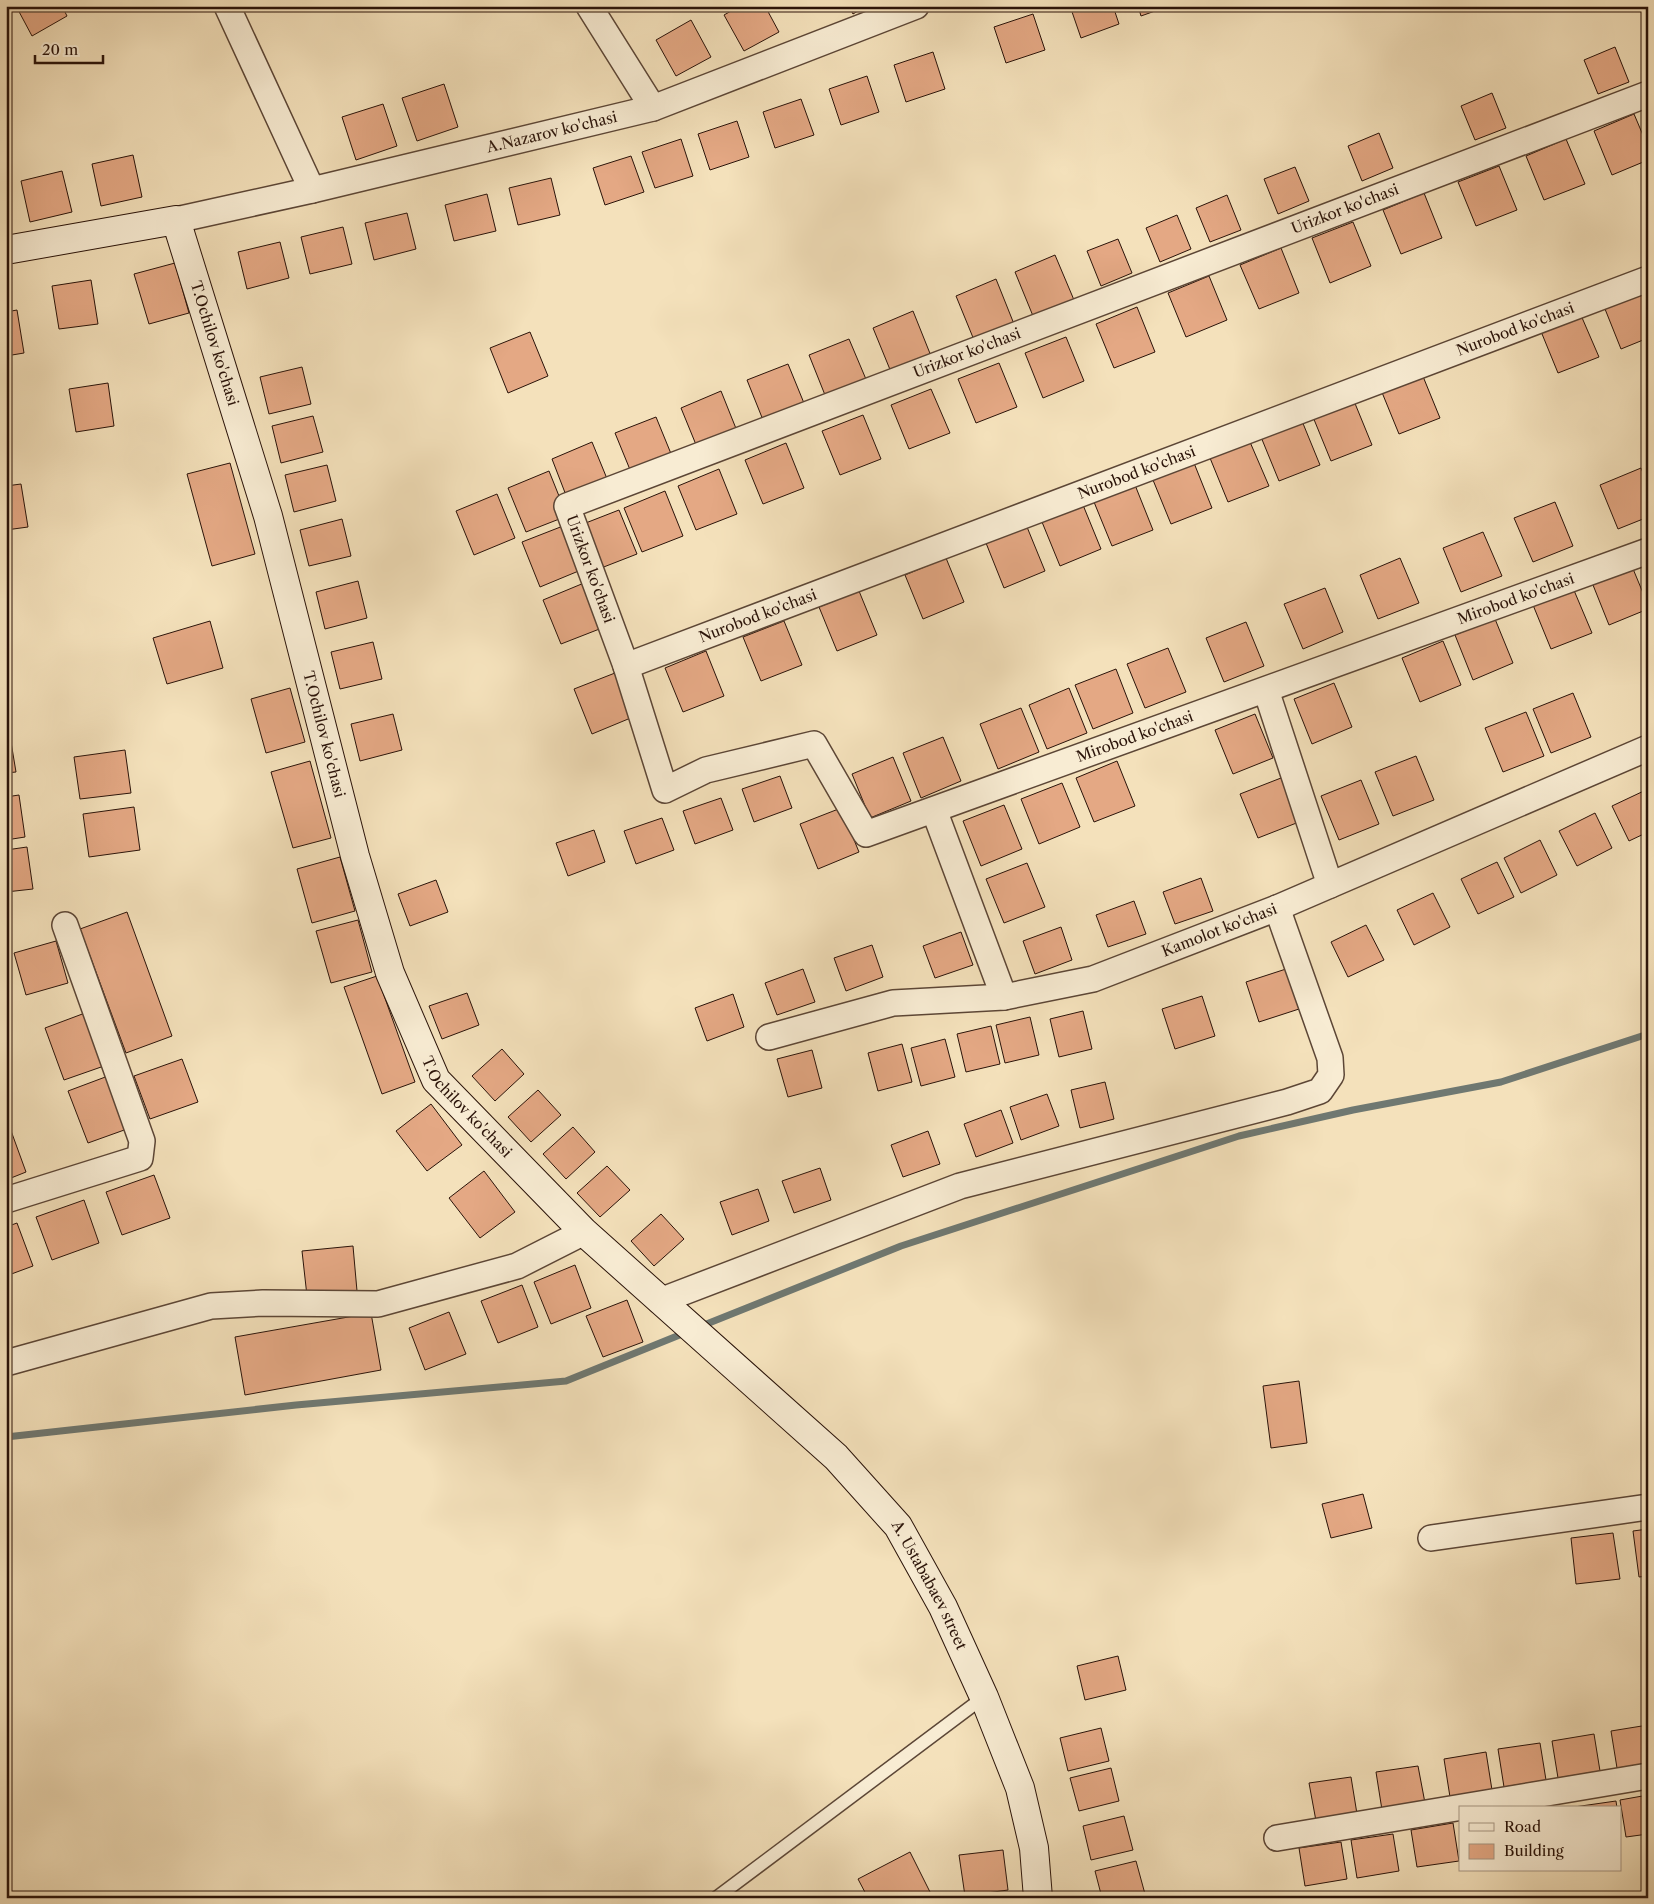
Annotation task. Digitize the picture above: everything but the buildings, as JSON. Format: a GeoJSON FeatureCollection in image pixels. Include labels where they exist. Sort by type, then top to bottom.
{"type":"FeatureCollection","features":[{"type":"Feature","properties":{"kind":"main road"},"geometry":{"type":"LineString","coordinates":[[6,250],[176,220]]}},
{"type":"Feature","properties":{"kind":"main road","name":"T.Ochilov ko'chasi"},"geometry":{"type":"LineString","coordinates":[[176,220],[268,516],[355,856],[390,973],[436,1080],[584,1232],[680,1319]]}},
{"type":"Feature","properties":{"kind":"main road","name":"A. Ustababaev street"},"geometry":{"type":"LineString","coordinates":[[680,1319],[836,1457],[898,1526],[942,1607],[984,1697],[1020,1788],[1034,1848],[1038,1898]]}},
{"type":"Feature","properties":{"kind":"street"},"geometry":{"type":"LineString","coordinates":[[227,6],[312,190]]}},
{"type":"Feature","properties":{"kind":"street"},"geometry":{"type":"LineString","coordinates":[[589,6],[654,108]]}},
{"type":"Feature","properties":{"kind":"street","name":"A.Nazarov ko'chasi"},"geometry":{"type":"LineString","coordinates":[[176,220],[312,190],[654,108],[916,6]]}},
{"type":"Feature","properties":{"kind":"street","name":"Urizkor ko'chasi"},"geometry":{"type":"LineString","coordinates":[[665,790],[626,666],[567,506],[1648,94]]}},
{"type":"Feature","properties":{"kind":"street","name":"Nurobod ko'chasi"},"geometry":{"type":"LineString","coordinates":[[626,666],[1648,279]]}},
{"type":"Feature","properties":{"kind":"street","name":"Mirobod ko'chasi"},"geometry":{"type":"LineString","coordinates":[[665,790],[706,770],[814,744],[866,834],[1648,551]]}},
{"type":"Feature","properties":{"kind":"street"},"geometry":{"type":"LineString","coordinates":[[1266,690],[1330,886]]}},
{"type":"Feature","properties":{"kind":"street","name":"Kamolot ko'chasi"},"geometry":{"type":"LineString","coordinates":[[769,1037],[893,1003],[1004,997],[1093,979],[1330,886],[1648,748]]}},
{"type":"Feature","properties":{"kind":"street"},"geometry":{"type":"LineString","coordinates":[[934,810],[1004,997]]}},
{"type":"Feature","properties":{"kind":"street"},"geometry":{"type":"LineString","coordinates":[[660,1301],[960,1186],[1288,1102],[1320,1091],[1331,1075],[1330,1058],[1277,908]]}},
{"type":"Feature","properties":{"kind":"street"},"geometry":{"type":"LineString","coordinates":[[6,1200],[140,1158],[142,1141],[66,925]]}},
{"type":"Feature","properties":{"kind":"street"},"geometry":{"type":"LineString","coordinates":[[6,1363],[211,1306],[263,1303],[378,1304],[517,1266],[584,1232]]}},
{"type":"Feature","properties":{"kind":"street"},"geometry":{"type":"LineString","coordinates":[[1431,1538],[1648,1506]]}},
{"type":"Feature","properties":{"kind":"street"},"geometry":{"type":"LineString","coordinates":[[1468,1806],[1648,1776]]}},
{"type":"Feature","properties":{"kind":"street"},"geometry":{"type":"LineString","coordinates":[[1277,1838],[1459,1808]]}},
{"type":"Feature","properties":{"kind":"lane"},"geometry":{"type":"LineString","coordinates":[[716,1898],[984,1697]]}},
{"type":"Feature","properties":{"kind":"waterway"},"geometry":{"type":"LineString","coordinates":[[699,1327],[901,1246],[1239,1136],[1353,1110],[1501,1082],[1648,1034]]}},
{"type":"Feature","properties":{"kind":"waterway"},"geometry":{"type":"LineString","coordinates":[[6,1437],[296,1405],[566,1381],[687,1332]]}}]}
